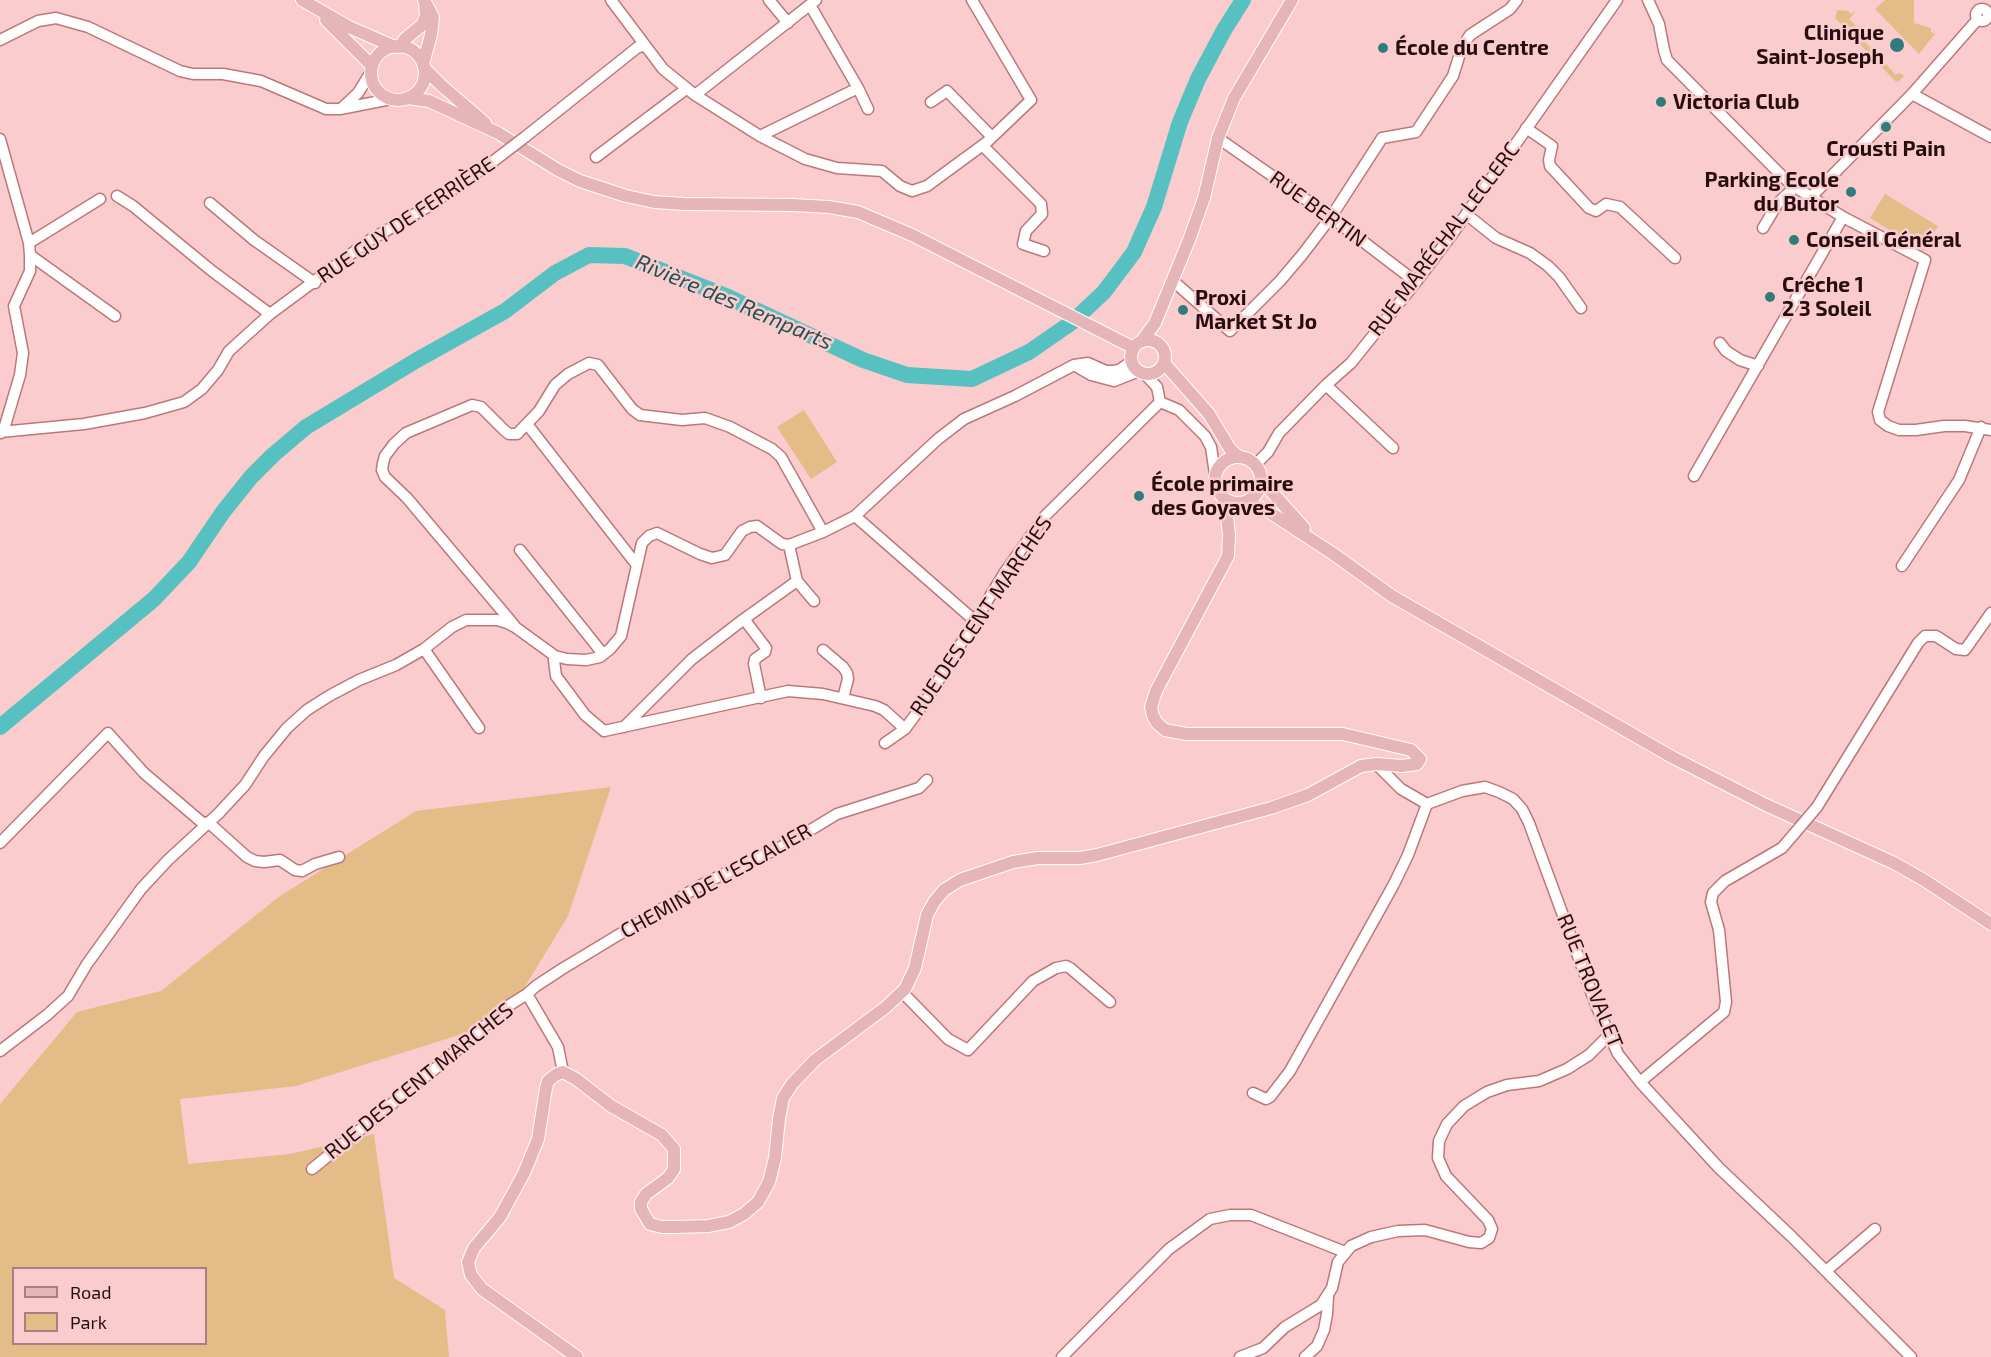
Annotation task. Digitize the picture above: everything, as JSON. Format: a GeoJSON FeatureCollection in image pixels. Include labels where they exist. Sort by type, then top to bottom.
{"type":"FeatureCollection","features":[{"type":"Feature","properties":{"kind":"main road"},"geometry":{"type":"LineString","coordinates":[[1137,345],[1154,324],[1189,240],[1204,198],[1218,138],[1234,98],[1292,0]]}},
{"type":"Feature","properties":{"kind":"main road"},"geometry":{"type":"LineString","coordinates":[[424,1],[426,16],[422,25],[397,47],[382,52],[372,69],[372,81],[376,89],[392,99],[408,98],[429,101],[498,133],[580,181],[626,196],[684,204],[829,207],[858,212],[912,235],[1109,334],[1137,345],[1151,340],[1160,345]]}},
{"type":"Feature","properties":{"kind":"main road"},"geometry":{"type":"LineString","coordinates":[[408,98],[420,88],[424,79],[424,66],[433,17],[424,1]]}},
{"type":"Feature","properties":{"kind":"main road"},"geometry":{"type":"LineString","coordinates":[[305,2],[349,27],[414,52],[441,85],[498,133]]}},
{"type":"Feature","properties":{"kind":"main road"},"geometry":{"type":"LineString","coordinates":[[305,2],[346,38],[372,69]]}},
{"type":"Feature","properties":{"kind":"main road"},"geometry":{"type":"LineString","coordinates":[[1148,368],[1165,353],[1160,345],[1154,324]]}},
{"type":"Feature","properties":{"kind":"main road"},"geometry":{"type":"LineString","coordinates":[[1137,345],[1148,368],[1177,378],[1209,414],[1222,437],[1238,456],[1256,464],[1262,481],[1295,520],[1332,553]]}},
{"type":"Feature","properties":{"kind":"main road"},"geometry":{"type":"LineString","coordinates":[[577,1357],[482,1289],[471,1275],[468,1262],[474,1248],[500,1217],[524,1173],[538,1139],[548,1080],[563,1072],[576,1079],[611,1106],[662,1135],[674,1149],[674,1169],[668,1178],[646,1194],[642,1202],[641,1209],[650,1224],[676,1227],[708,1226],[729,1222],[744,1214],[758,1202],[769,1182],[776,1158],[783,1098],[792,1084],[815,1060],[886,1007],[902,992],[915,968],[927,915],[944,890],[960,880],[1013,862],[1038,858],[1080,858],[1097,855],[1271,808],[1308,795],[1355,769],[1376,764],[1412,766],[1417,764],[1420,759],[1417,754],[1404,747],[1343,734],[1186,734],[1165,730],[1153,716],[1151,706],[1156,691],[1228,556],[1229,535],[1225,499],[1216,488],[1217,471],[1222,453],[1222,437]]}},
{"type":"Feature","properties":{"kind":"main road"},"geometry":{"type":"LineString","coordinates":[[1217,471],[1223,462],[1238,456]]}},
{"type":"Feature","properties":{"kind":"main road"},"geometry":{"type":"LineString","coordinates":[[1229,535],[1243,503],[1257,494],[1262,481]]}},
{"type":"Feature","properties":{"kind":"main road"},"geometry":{"type":"LineString","coordinates":[[1225,499],[1266,510],[1392,596],[1494,656],[1719,783],[1894,863],[1991,924]]}},
{"type":"Feature","properties":{"kind":"street"},"geometry":{"type":"LineString","coordinates":[[611,0],[663,69],[691,92],[760,136],[805,159],[837,168],[882,171],[900,186],[912,190],[927,186],[983,146],[1031,100],[972,0]]}},
{"type":"Feature","properties":{"kind":"street"},"geometry":{"type":"LineString","coordinates":[[769,0],[788,23]]}},
{"type":"Feature","properties":{"kind":"street"},"geometry":{"type":"LineString","coordinates":[[1172,280],[1230,331],[1280,281],[1330,217],[1382,138],[1416,132],[1453,76],[1462,47],[1470,35],[1510,9],[1517,0]]}},
{"type":"Feature","properties":{"kind":"street","name":"RUE MARÉCHAL LECLERC"},"geometry":{"type":"LineString","coordinates":[[1256,464],[1268,452],[1279,433],[1351,363],[1416,282],[1467,214],[1617,0]]}},
{"type":"Feature","properties":{"kind":"street"},"geometry":{"type":"LineString","coordinates":[[1648,0],[1659,24],[1667,60],[1795,187],[1843,217],[1925,260],[1878,412],[1880,420],[1899,430],[1944,426],[1986,429],[1959,480],[1902,566]]}},
{"type":"Feature","properties":{"kind":"street"},"geometry":{"type":"LineString","coordinates":[[596,157],[691,92],[813,3],[868,109]]}},
{"type":"Feature","properties":{"kind":"street"},"geometry":{"type":"LineString","coordinates":[[1811,197],[1912,94],[1983,12]]}},
{"type":"Feature","properties":{"kind":"street"},"geometry":{"type":"LineString","coordinates":[[0,40],[38,21],[56,18],[97,31],[180,71],[193,74],[242,76],[269,84],[326,109],[340,109],[392,99]]}},
{"type":"Feature","properties":{"kind":"street","name":"RUE GUY DE FERRIÈRE"},"geometry":{"type":"LineString","coordinates":[[1,433],[94,422],[145,413],[184,402],[202,388],[218,370],[229,351],[270,314],[315,283],[370,240],[429,206],[491,163],[638,47],[644,46]]}},
{"type":"Feature","properties":{"kind":"street"},"geometry":{"type":"LineString","coordinates":[[340,109],[358,93],[372,69]]}},
{"type":"Feature","properties":{"kind":"street"},"geometry":{"type":"LineString","coordinates":[[760,136],[858,88]]}},
{"type":"Feature","properties":{"kind":"street"},"geometry":{"type":"LineString","coordinates":[[931,102],[947,91],[992,137]]}},
{"type":"Feature","properties":{"kind":"street"},"geometry":{"type":"LineString","coordinates":[[1912,94],[1991,136]]}},
{"type":"Feature","properties":{"kind":"street"},"geometry":{"type":"LineString","coordinates":[[1526,128],[1552,146],[1550,166],[1589,208],[1596,211],[1606,204],[1620,207],[1675,258]]}},
{"type":"Feature","properties":{"kind":"street","name":"RUE BERTIN"},"geometry":{"type":"LineString","coordinates":[[1218,138],[1330,217],[1416,282]]}},
{"type":"Feature","properties":{"kind":"street"},"geometry":{"type":"LineString","coordinates":[[0,139],[29,249],[30,272],[14,306],[23,352],[20,375],[1,433]]}},
{"type":"Feature","properties":{"kind":"street"},"geometry":{"type":"LineString","coordinates":[[983,146],[1041,204],[1042,214],[1026,231],[1023,244],[1044,251]]}},
{"type":"Feature","properties":{"kind":"street"},"geometry":{"type":"LineString","coordinates":[[1763,228],[1779,204],[1795,187]]}},
{"type":"Feature","properties":{"kind":"street"},"geometry":{"type":"LineString","coordinates":[[117,196],[133,206],[212,271],[270,314]]}},
{"type":"Feature","properties":{"kind":"street"},"geometry":{"type":"LineString","coordinates":[[29,249],[100,199]]}},
{"type":"Feature","properties":{"kind":"street"},"geometry":{"type":"LineString","coordinates":[[210,203],[254,240],[315,283]]}},
{"type":"Feature","properties":{"kind":"street"},"geometry":{"type":"LineString","coordinates":[[1467,214],[1496,237],[1530,253],[1548,266],[1559,277],[1581,308]]}},
{"type":"Feature","properties":{"kind":"street"},"geometry":{"type":"LineString","coordinates":[[1694,476],[1843,217]]}},
{"type":"Feature","properties":{"kind":"street"},"geometry":{"type":"LineString","coordinates":[[29,249],[115,316]]}},
{"type":"Feature","properties":{"kind":"street"},"geometry":{"type":"LineString","coordinates":[[1720,343],[1726,351],[1740,360],[1758,366]]}},
{"type":"Feature","properties":{"kind":"street"},"geometry":{"type":"LineString","coordinates":[[823,532],[781,457],[772,448],[730,427],[705,418],[682,420],[640,415],[626,401],[598,364],[589,363],[559,381],[539,411],[517,434],[509,434],[481,407],[477,405],[467,407],[405,433],[385,456],[382,470],[390,483],[407,498],[515,627],[555,656],[586,660],[603,654],[621,636],[636,564],[642,543],[649,536],[657,533],[712,558],[725,555],[742,531],[750,527],[757,526],[764,529],[782,544],[789,545],[823,532],[855,516],[954,426],[1074,365],[1088,363],[1106,371],[1148,368],[1157,387],[1160,402],[1179,410],[1205,436],[1211,447],[1217,471]]}},
{"type":"Feature","properties":{"kind":"street"},"geometry":{"type":"LineString","coordinates":[[1326,385],[1393,448]]}},
{"type":"Feature","properties":{"kind":"street","name":"RUE DES CENT MARCHES"},"geometry":{"type":"LineString","coordinates":[[905,729],[927,699],[1023,546],[1045,516],[1160,402]]}},
{"type":"Feature","properties":{"kind":"street"},"geometry":{"type":"LineString","coordinates":[[527,424],[636,564]]}},
{"type":"Feature","properties":{"kind":"street"},"geometry":{"type":"LineString","coordinates":[[855,516],[975,621]]}},
{"type":"Feature","properties":{"kind":"street"},"geometry":{"type":"LineString","coordinates":[[789,545],[797,581],[814,601]]}},
{"type":"Feature","properties":{"kind":"street"},"geometry":{"type":"LineString","coordinates":[[520,550],[603,654]]}},
{"type":"Feature","properties":{"kind":"street"},"geometry":{"type":"LineString","coordinates":[[623,728],[692,659],[797,581]]}},
{"type":"Feature","properties":{"kind":"street"},"geometry":{"type":"LineString","coordinates":[[1640,1082],[1724,1012],[1726,1002],[1719,930],[1711,902],[1713,893],[1725,881],[1782,848],[1817,807],[1918,643],[1925,636],[1936,636],[1956,648],[1965,650],[1991,613]]}},
{"type":"Feature","properties":{"kind":"street"},"geometry":{"type":"LineString","coordinates":[[744,619],[766,648],[765,652],[755,659],[754,664],[761,698]]}},
{"type":"Feature","properties":{"kind":"street"},"geometry":{"type":"LineString","coordinates":[[0,1051],[68,996],[87,964],[141,889],[245,785],[264,756],[287,728],[308,710],[359,680],[396,665],[424,649],[452,627],[466,621],[497,620],[515,627]]}},
{"type":"Feature","properties":{"kind":"street"},"geometry":{"type":"LineString","coordinates":[[424,649],[479,728]]}},
{"type":"Feature","properties":{"kind":"street"},"geometry":{"type":"LineString","coordinates":[[823,650],[847,673],[848,679],[843,698]]}},
{"type":"Feature","properties":{"kind":"street"},"geometry":{"type":"LineString","coordinates":[[555,656],[556,676],[585,715],[604,731],[795,691],[843,698],[884,710],[905,729],[885,743]]}},
{"type":"Feature","properties":{"kind":"street"},"geometry":{"type":"LineString","coordinates":[[0,843],[108,733],[144,773],[247,857],[264,862],[280,860],[295,870],[302,871],[315,864],[339,857]]}},
{"type":"Feature","properties":{"kind":"street"},"geometry":{"type":"LineString","coordinates":[[1253,1093],[1266,1099],[1270,1097],[1290,1071],[1408,855],[1427,804],[1401,789],[1376,764]]}},
{"type":"Feature","properties":{"kind":"street","name":"CHEMIN DE L'ESCALIER"},"geometry":{"type":"LineString","coordinates":[[527,994],[562,969],[700,885],[789,843],[837,814],[919,788],[927,780]]}},
{"type":"Feature","properties":{"kind":"street","name":"RUE TROVALET"},"geometry":{"type":"LineString","coordinates":[[1427,804],[1470,788],[1485,788],[1499,792],[1513,800],[1522,809],[1618,1054],[1640,1082],[1719,1168],[1911,1357]]}},
{"type":"Feature","properties":{"kind":"street"},"geometry":{"type":"LineString","coordinates":[[902,992],[918,1011],[948,1039],[968,1050],[1033,981],[1056,968],[1066,966],[1070,968],[1110,1002]]}},
{"type":"Feature","properties":{"kind":"street"},"geometry":{"type":"LineString","coordinates":[[527,994],[558,1047],[563,1072]]}},
{"type":"Feature","properties":{"kind":"street","name":"RUE DES CENT MARCHES"},"geometry":{"type":"LineString","coordinates":[[312,1169],[508,1006],[527,994]]}},
{"type":"Feature","properties":{"kind":"street"},"geometry":{"type":"LineString","coordinates":[[1305,1357],[1317,1346],[1327,1314],[1328,1297],[1338,1262],[1351,1246],[1398,1231],[1425,1230],[1481,1243],[1489,1238],[1492,1229],[1488,1220],[1446,1176],[1438,1158],[1439,1141],[1447,1124],[1464,1106],[1487,1092],[1507,1085],[1539,1081],[1567,1069],[1589,1055],[1609,1035]]}},
{"type":"Feature","properties":{"kind":"street"},"geometry":{"type":"LineString","coordinates":[[1062,1357],[1169,1249],[1210,1219],[1230,1215],[1251,1215],[1345,1252]]}},
{"type":"Feature","properties":{"kind":"street"},"geometry":{"type":"LineString","coordinates":[[1826,1271],[1875,1229]]}},
{"type":"Feature","properties":{"kind":"street"},"geometry":{"type":"LineString","coordinates":[[1240,1357],[1263,1348],[1285,1327],[1321,1305],[1328,1297]]}},
{"type":"Feature","properties":{"kind":"green space"},"geometry":{"type":"Polygon","coordinates":[[[1885,0],[1914,0],[1914,23],[1931,28],[1931,32],[1935,34],[1919,54],[1875,9],[1885,0]]]}},
{"type":"Feature","properties":{"kind":"green space"},"geometry":{"type":"Polygon","coordinates":[[[1837,10],[1849,11],[1849,14],[1855,12],[1849,19],[1857,27],[1854,30],[1896,75],[1899,73],[1904,76],[1898,82],[1835,18],[1837,10]]]}},
{"type":"Feature","properties":{"kind":"green space"},"geometry":{"type":"Polygon","coordinates":[[[1885,194],[1938,226],[1923,251],[1870,218],[1885,194]]]}},
{"type":"Feature","properties":{"kind":"green space"},"geometry":{"type":"Polygon","coordinates":[[[804,410],[837,462],[811,479],[777,427],[804,410]]]}},
{"type":"Feature","properties":{"kind":"green space"},"geometry":{"type":"Polygon","coordinates":[[[611,787],[568,916],[504,1021],[296,1086],[180,1099],[188,1164],[290,1154],[374,1134],[394,1278],[445,1310],[449,1357],[0,1357],[0,1104],[77,1012],[161,991],[280,896],[416,811],[611,787]]]}},
{"type":"Feature","properties":{"kind":"waterway","name":"Rivière des Remparts"},"geometry":{"type":"LineString","coordinates":[[0,727],[154,599],[189,562],[223,512],[251,477],[306,427],[417,360],[505,311],[555,273],[589,255],[625,256],[728,297],[863,360],[907,375],[972,379],[1029,352],[1071,323],[1104,292],[1134,252],[1154,207],[1180,122],[1198,79],[1243,0]]}},
{"type":"Feature","properties":{"kind":"place","name":"Clinique Saint-Joseph"},"geometry":{"type":"Point","coordinates":[1897,45]}},
{"type":"Feature","properties":{"kind":"place","name":"École du Centre"},"geometry":{"type":"Point","coordinates":[1383,48]}},
{"type":"Feature","properties":{"kind":"place","name":"Victoria Club"},"geometry":{"type":"Point","coordinates":[1661,102]}},
{"type":"Feature","properties":{"kind":"place","name":"Crousti Pain"},"geometry":{"type":"Point","coordinates":[1886,127]}},
{"type":"Feature","properties":{"kind":"place","name":"Parking Ecole du Butor"},"geometry":{"type":"Point","coordinates":[1851,192]}},
{"type":"Feature","properties":{"kind":"place","name":"Conseil Général"},"geometry":{"type":"Point","coordinates":[1794,240]}},
{"type":"Feature","properties":{"kind":"place","name":"Crêche 1 2 3 Soleil"},"geometry":{"type":"Point","coordinates":[1770,297]}},
{"type":"Feature","properties":{"kind":"place","name":"Proxi Market St Jo"},"geometry":{"type":"Point","coordinates":[1183,310]}},
{"type":"Feature","properties":{"kind":"place","name":"École primaire des Goyaves"},"geometry":{"type":"Point","coordinates":[1139,496]}}]}
